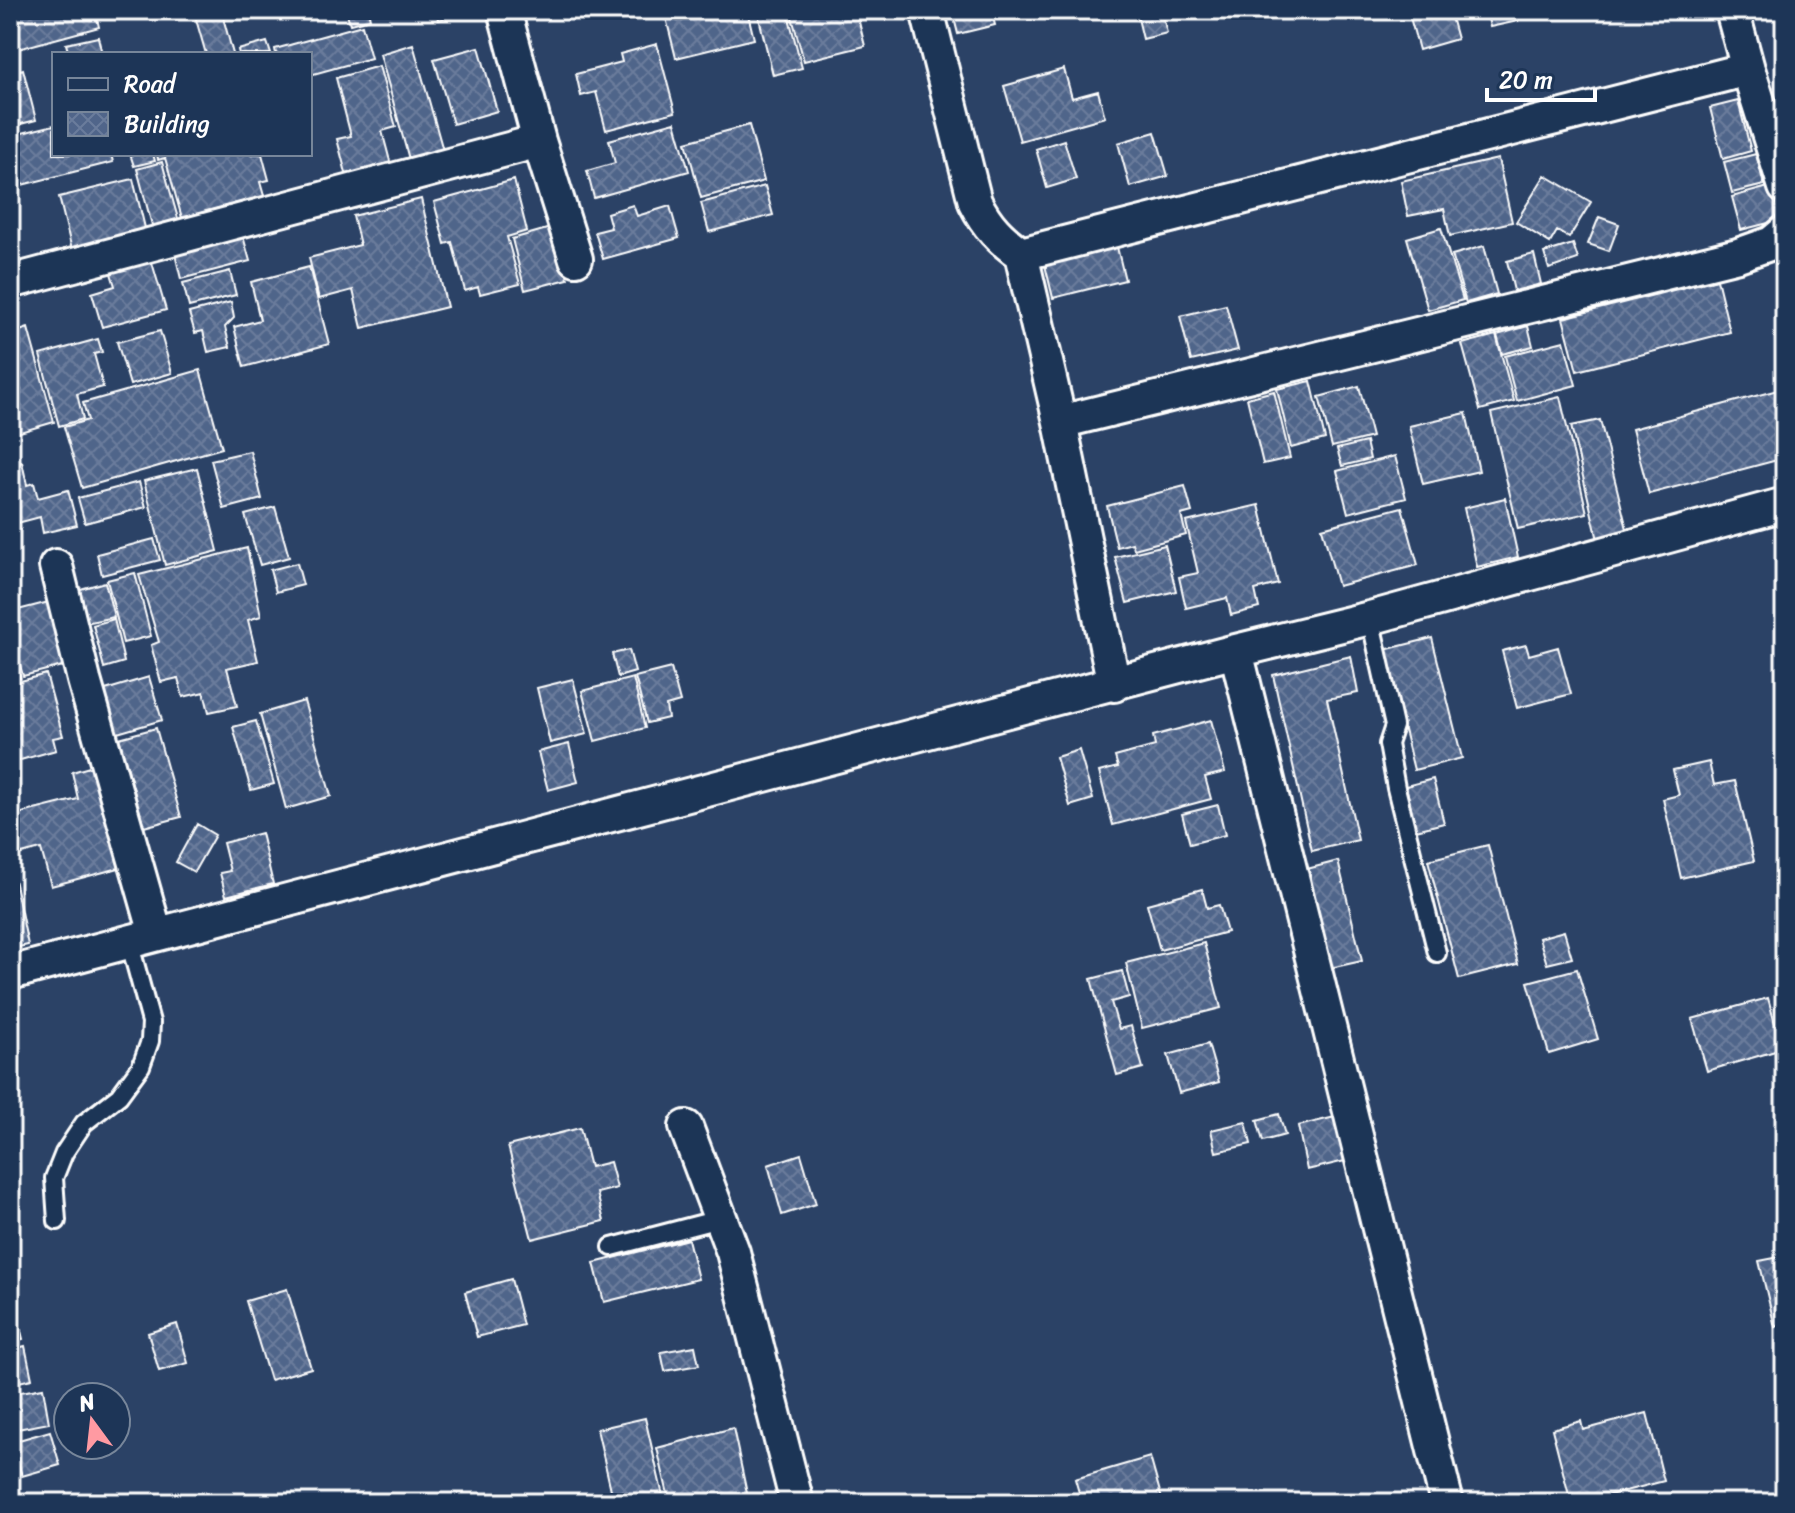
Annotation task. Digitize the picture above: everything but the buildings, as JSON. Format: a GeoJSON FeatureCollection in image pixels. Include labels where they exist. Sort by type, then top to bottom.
{"type":"FeatureCollection","features":[{"type":"Feature","properties":{"kind":"street"},"geometry":{"type":"LineString","coordinates":[[504,10],[539,141],[576,259]]}},
{"type":"Feature","properties":{"kind":"street"},"geometry":{"type":"LineString","coordinates":[[927,10],[975,202],[985,222],[997,236],[1021,254],[1060,422],[1114,685]]}},
{"type":"Feature","properties":{"kind":"street"},"geometry":{"type":"LineString","coordinates":[[1732,10],[1748,69],[1775,117],[1785,187]]}},
{"type":"Feature","properties":{"kind":"street"},"geometry":{"type":"LineString","coordinates":[[1021,254],[1748,69]]}},
{"type":"Feature","properties":{"kind":"street"},"geometry":{"type":"LineString","coordinates":[[12,272],[539,141]]}},
{"type":"Feature","properties":{"kind":"street"},"geometry":{"type":"LineString","coordinates":[[1060,422],[1738,255],[1772,243],[1785,232]]}},
{"type":"Feature","properties":{"kind":"street"},"geometry":{"type":"LineString","coordinates":[[10,973],[1370,618],[1785,504]]}},
{"type":"Feature","properties":{"kind":"street"},"geometry":{"type":"LineString","coordinates":[[56,566],[142,937]]}},
{"type":"Feature","properties":{"kind":"street"},"geometry":{"type":"LineString","coordinates":[[1236,651],[1447,1503]]}},
{"type":"Feature","properties":{"kind":"street"},"geometry":{"type":"LineString","coordinates":[[686,1127],[733,1252],[797,1503]]}},
{"type":"Feature","properties":{"kind":"lane"},"geometry":{"type":"LineString","coordinates":[[1370,618],[1394,726],[1388,744],[1396,788],[1437,953]]}},
{"type":"Feature","properties":{"kind":"lane"},"geometry":{"type":"LineString","coordinates":[[57,1221],[54,1178],[64,1153],[84,1123],[119,1096],[141,1066],[150,1041],[151,1022],[142,937]]}},
{"type":"Feature","properties":{"kind":"lane"},"geometry":{"type":"LineString","coordinates":[[612,1247],[719,1219]]}}]}
